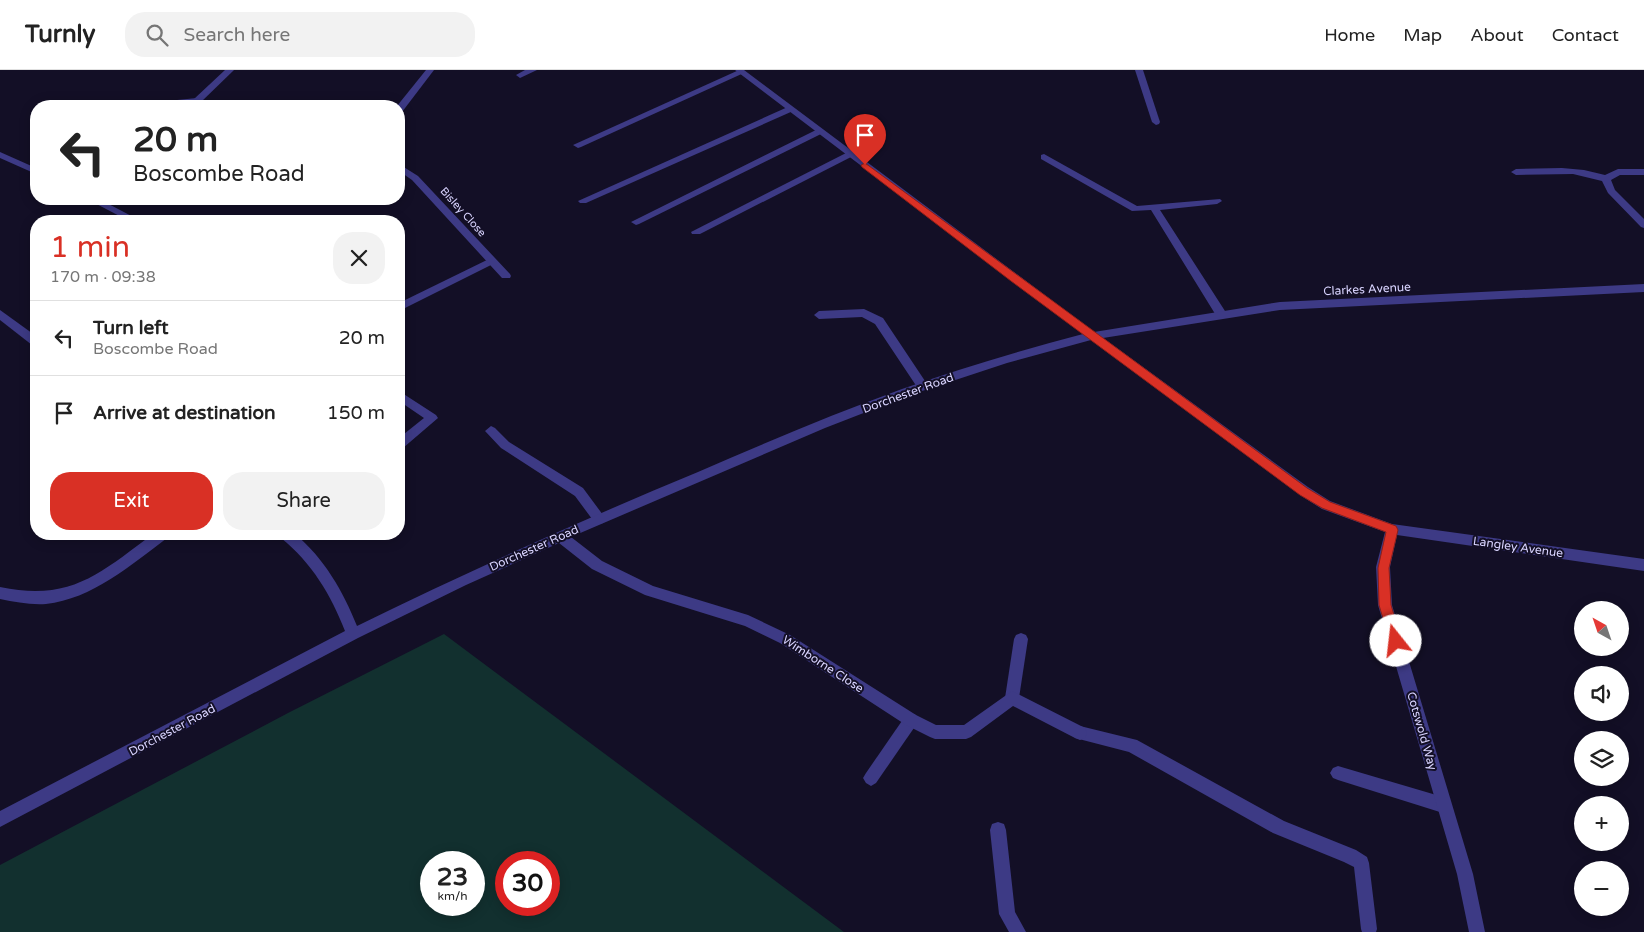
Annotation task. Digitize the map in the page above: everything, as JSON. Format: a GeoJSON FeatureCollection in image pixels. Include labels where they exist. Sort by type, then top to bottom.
{"type":"FeatureCollection","features":[{"type":"Feature","properties":{"kind":"street"},"geometry":{"type":"LineString","coordinates":[[199,100],[230,70]]}},
{"type":"Feature","properties":{"kind":"street"},"geometry":{"type":"LineString","coordinates":[[405,102],[430,70]]}},
{"type":"Feature","properties":{"kind":"street"},"geometry":{"type":"LineString","coordinates":[[520,75],[533,70]]}},
{"type":"Feature","properties":{"kind":"street"},"geometry":{"type":"LineString","coordinates":[[1139,70],[1156,122]]}},
{"type":"Feature","properties":{"kind":"street"},"geometry":{"type":"LineString","coordinates":[[578,145],[740,71]]}},
{"type":"Feature","properties":{"kind":"street","name":"Langley Avenue"},"geometry":{"type":"LineString","coordinates":[[740,71],[1092,336],[1304,492],[1326,505],[1392,530],[1644,565]]}},
{"type":"Feature","properties":{"kind":"street"},"geometry":{"type":"LineString","coordinates":[[583,202],[790,108]]}},
{"type":"Feature","properties":{"kind":"street"},"geometry":{"type":"LineString","coordinates":[[636,222],[820,132]]}},
{"type":"Feature","properties":{"kind":"street"},"geometry":{"type":"LineString","coordinates":[[696,232],[850,154]]}},
{"type":"Feature","properties":{"kind":"street"},"geometry":{"type":"LineString","coordinates":[[0,155],[30,168]]}},
{"type":"Feature","properties":{"kind":"street"},"geometry":{"type":"LineString","coordinates":[[1044,157],[1135,209],[1217,201]]}},
{"type":"Feature","properties":{"kind":"street","name":"Bisley Close"},"geometry":{"type":"LineString","coordinates":[[405,171],[415,178],[506,276]]}},
{"type":"Feature","properties":{"kind":"street"},"geometry":{"type":"LineString","coordinates":[[1516,172],[1579,171],[1594,174],[1606,179],[1611,191],[1644,225]]}},
{"type":"Feature","properties":{"kind":"street"},"geometry":{"type":"LineString","coordinates":[[1606,179],[1618,172],[1644,172]]}},
{"type":"Feature","properties":{"kind":"street"},"geometry":{"type":"LineString","coordinates":[[104,205],[124,215]]}},
{"type":"Feature","properties":{"kind":"street"},"geometry":{"type":"LineString","coordinates":[[1154,207],[1221,314]]}},
{"type":"Feature","properties":{"kind":"street"},"geometry":{"type":"LineString","coordinates":[[405,304],[491,261]]}},
{"type":"Feature","properties":{"kind":"street","name":"Clarkes Avenue"},"geometry":{"type":"LineString","coordinates":[[1092,336],[1280,306],[1644,288]]}},
{"type":"Feature","properties":{"kind":"street"},"geometry":{"type":"LineString","coordinates":[[819,314],[864,313],[879,321],[923,387]]}},
{"type":"Feature","properties":{"kind":"street"},"geometry":{"type":"LineString","coordinates":[[0,314],[5,324],[30,339]]}},
{"type":"Feature","properties":{"kind":"street","name":"Dorchester Road"},"geometry":{"type":"LineString","coordinates":[[0,819],[353,634],[461,581],[560,536],[813,428],[1005,359],[1092,336]]}},
{"type":"Feature","properties":{"kind":"street"},"geometry":{"type":"LineString","coordinates":[[405,399],[432,418],[405,441]]}},
{"type":"Feature","properties":{"kind":"street"},"geometry":{"type":"LineString","coordinates":[[491,431],[505,445],[578,492],[599,519]]}},
{"type":"Feature","properties":{"kind":"street","name":"Cotswold Way"},"geometry":{"type":"LineString","coordinates":[[1392,530],[1384,568],[1385,605],[1465,874],[1477,932]]}},
{"type":"Feature","properties":{"kind":"street","name":"Wimborne Close"},"geometry":{"type":"LineString","coordinates":[[560,536],[597,565],[650,591],[748,621],[785,639],[910,720],[935,732],[966,732],[1012,698]]}},
{"type":"Feature","properties":{"kind":"street"},"geometry":{"type":"LineString","coordinates":[[0,593],[33,599],[60,595],[86,587],[112,571],[154,540]]}},
{"type":"Feature","properties":{"kind":"street"},"geometry":{"type":"LineString","coordinates":[[295,540],[308,553],[327,578],[353,634]]}},
{"type":"Feature","properties":{"kind":"street"},"geometry":{"type":"LineString","coordinates":[[1021,639],[1012,698],[1080,733],[1132,745],[1279,827],[1350,856],[1361,863],[1370,930]]}},
{"type":"Feature","properties":{"kind":"street"},"geometry":{"type":"LineString","coordinates":[[871,778],[910,720]]}},
{"type":"Feature","properties":{"kind":"street"},"geometry":{"type":"LineString","coordinates":[[1338,773],[1444,805]]}},
{"type":"Feature","properties":{"kind":"street"},"geometry":{"type":"LineString","coordinates":[[998,830],[1007,914],[1018,932]]}},
{"type":"Feature","properties":{"kind":"green space"},"geometry":{"type":"Polygon","coordinates":[[[444,634],[844,932],[0,932],[0,865],[288,713],[444,634]]]}},
{"type":"Feature","properties":{"kind":"route"},"geometry":{"type":"LineString","coordinates":[[865,165],[1014,279],[1304,492],[1326,505],[1392,530],[1384,568],[1385,605],[1396,641]]}}]}
